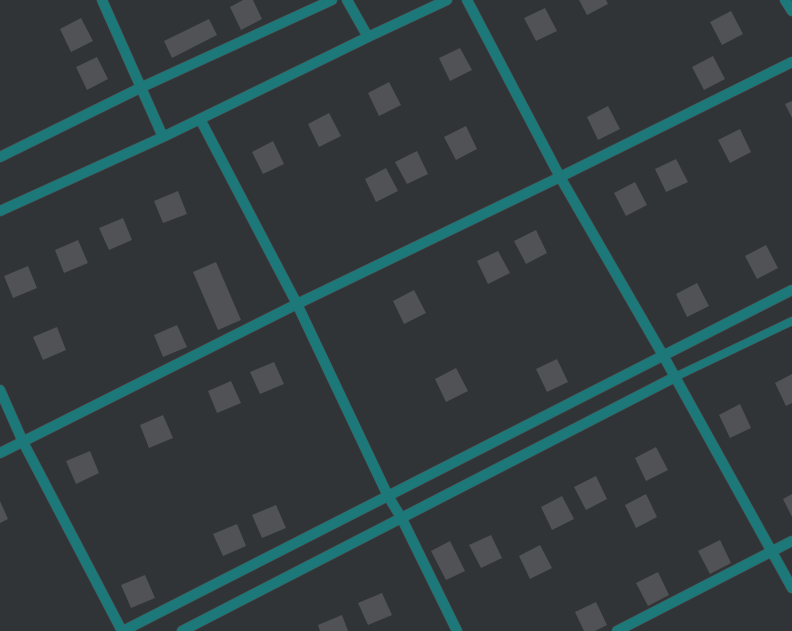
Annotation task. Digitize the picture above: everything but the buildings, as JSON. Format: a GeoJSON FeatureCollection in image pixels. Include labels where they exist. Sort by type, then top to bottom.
{"type":"FeatureCollection","features":[{"type":"Feature","properties":{"kind":"street"},"geometry":{"type":"LineString","coordinates":[[102,0],[164,137]]}},
{"type":"Feature","properties":{"kind":"street"},"geometry":{"type":"LineString","coordinates":[[0,157],[142,87],[332,0]]}},
{"type":"Feature","properties":{"kind":"street"},"geometry":{"type":"LineString","coordinates":[[347,0],[368,37]]}},
{"type":"Feature","properties":{"kind":"street"},"geometry":{"type":"LineString","coordinates":[[0,211],[164,137],[447,0]]}},
{"type":"Feature","properties":{"kind":"street"},"geometry":{"type":"LineString","coordinates":[[467,0],[560,177],[664,357],[792,588]]}},
{"type":"Feature","properties":{"kind":"street"},"geometry":{"type":"LineString","coordinates":[[785,0],[792,11]]}},
{"type":"Feature","properties":{"kind":"street"},"geometry":{"type":"LineString","coordinates":[[0,453],[297,304],[560,177],[792,62]]}},
{"type":"Feature","properties":{"kind":"street"},"geometry":{"type":"LineString","coordinates":[[200,119],[297,304],[388,496],[402,519],[457,631]]}},
{"type":"Feature","properties":{"kind":"street"},"geometry":{"type":"LineString","coordinates":[[0,390],[23,442],[123,631],[664,357],[792,290]]}},
{"type":"Feature","properties":{"kind":"street"},"geometry":{"type":"LineString","coordinates":[[182,631],[675,378]]}},
{"type":"Feature","properties":{"kind":"street"},"geometry":{"type":"LineString","coordinates":[[617,631],[792,541]]}},
{"type":"Feature","properties":{"kind":"lane"},"geometry":{"type":"LineString","coordinates":[[675,378],[792,321]]}}]}
